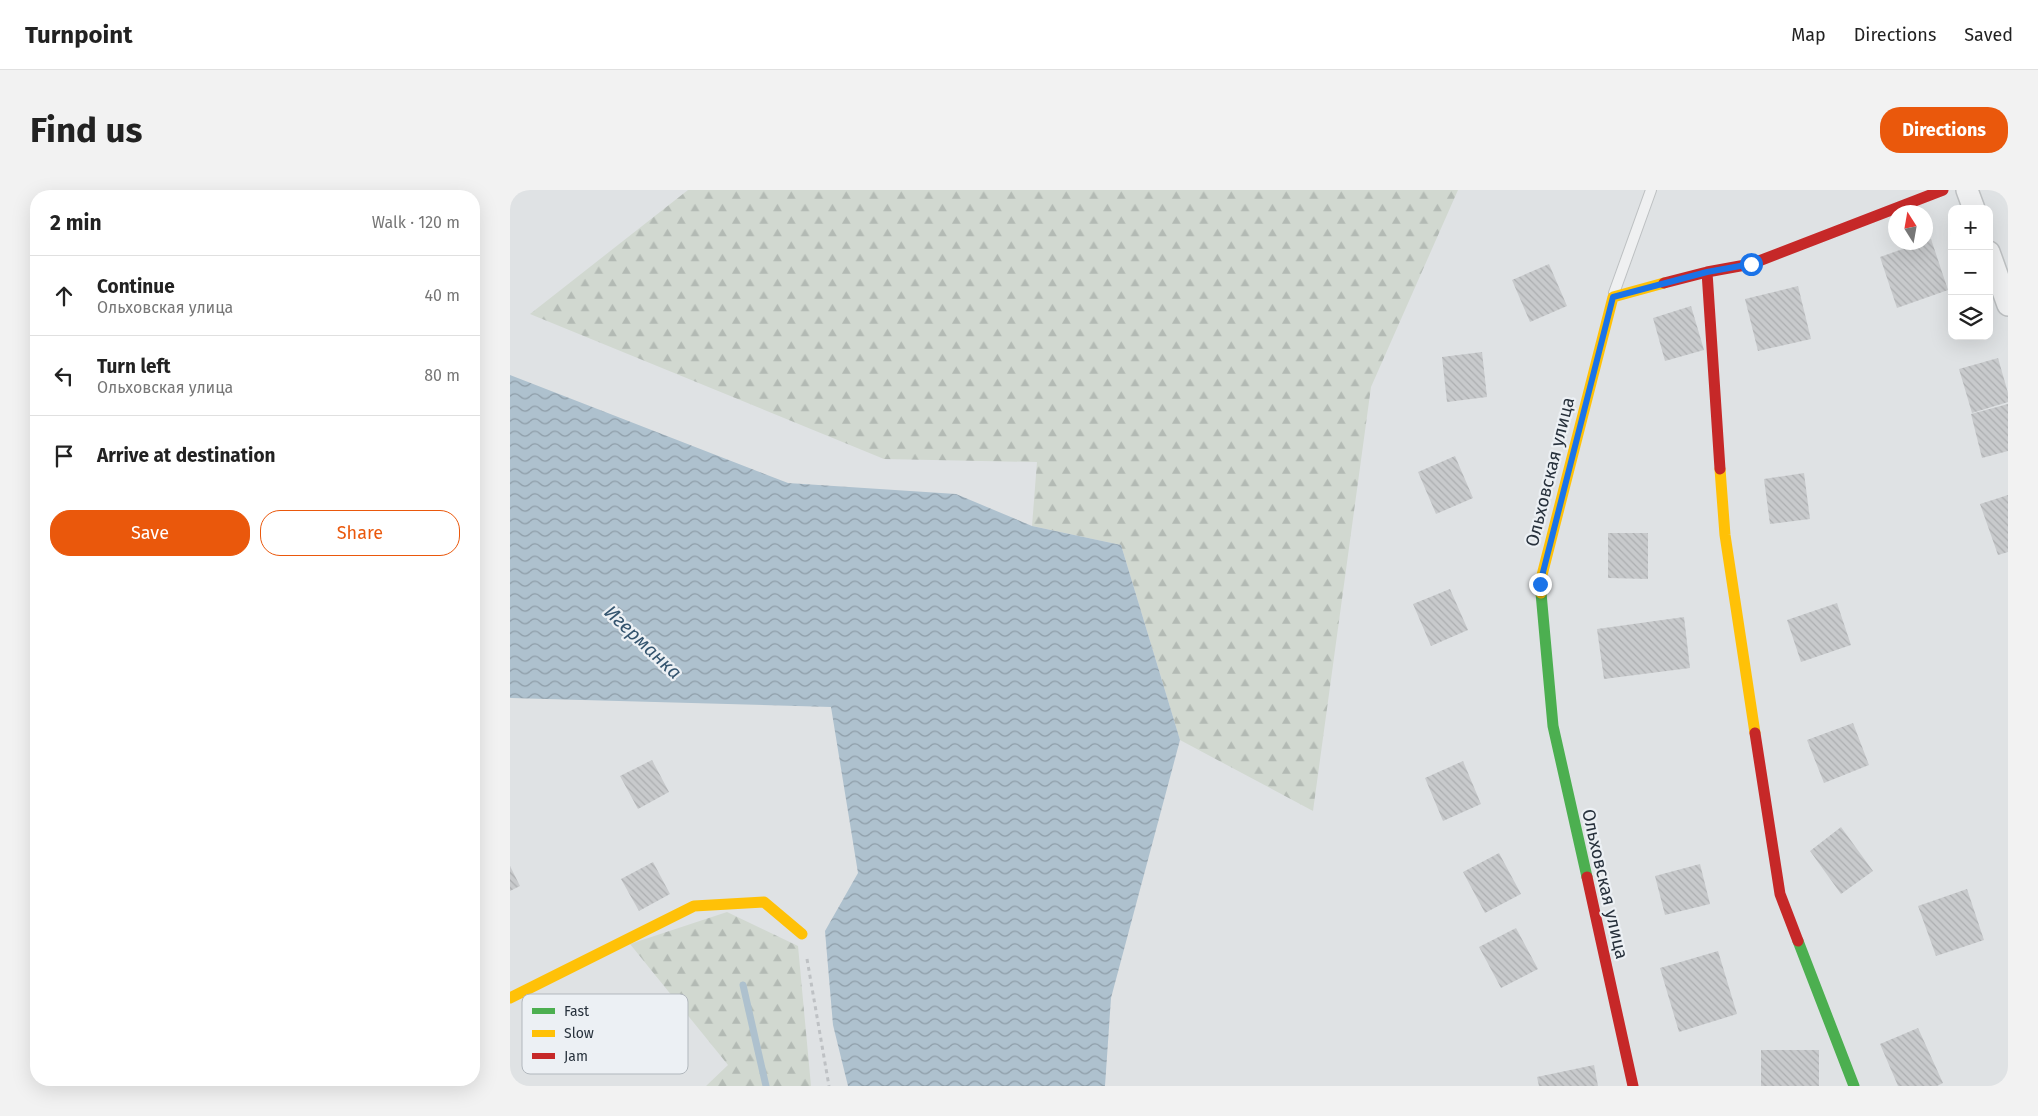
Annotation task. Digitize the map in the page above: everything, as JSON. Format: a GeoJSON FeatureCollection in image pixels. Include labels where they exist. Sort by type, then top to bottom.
{"type":"FeatureCollection","features":[{"type":"Feature","properties":{"kind":"street"},"geometry":{"type":"LineString","coordinates":[[1613,297],[1707,272],[1751,264],[1943,190]]}},
{"type":"Feature","properties":{"kind":"street"},"geometry":{"type":"LineString","coordinates":[[1967,190],[1973,205]]}},
{"type":"Feature","properties":{"kind":"street"},"geometry":{"type":"LineString","coordinates":[[1993,263],[2008,305]]}},
{"type":"Feature","properties":{"kind":"street"},"geometry":{"type":"LineString","coordinates":[[1707,272],[1726,535],[1780,894],[1854,1086]]}},
{"type":"Feature","properties":{"kind":"street","name":"Ольховская улица"},"geometry":{"type":"LineString","coordinates":[[1613,297],[1540,584],[1553,726],[1634,1086]]}},
{"type":"Feature","properties":{"kind":"street"},"geometry":{"type":"LineString","coordinates":[[510,998],[694,906],[764,902],[802,934]]}},
{"type":"Feature","properties":{"kind":"lane"},"geometry":{"type":"LineString","coordinates":[[1613,297],[1651,190]]}},
{"type":"Feature","properties":{"kind":"path"},"geometry":{"type":"LineString","coordinates":[[802,934],[829,1086]]}},
{"type":"Feature","properties":{"kind":"green space"},"geometry":{"type":"Polygon","coordinates":[[[688,190],[1458,190],[1371,387],[1313,811],[1180,740],[1121,545],[1032,526],[1037,462],[884,459],[530,314],[688,190]]]}},
{"type":"Feature","properties":{"kind":"green space"},"geometry":{"type":"Polygon","coordinates":[[[727,912],[798,946],[811,1086],[706,1086],[728,1065],[688,1016],[688,994],[670,994],[630,944],[727,912]]]}},
{"type":"Feature","properties":{"kind":"water","name":"Игерманка"},"geometry":{"type":"Polygon","coordinates":[[[510,375],[788,483],[956,494],[1032,526],[1121,545],[1180,740],[1111,998],[1105,1086],[848,1086],[833,1025],[825,931],[858,873],[831,707],[510,698],[510,375]]]}},
{"type":"Feature","properties":{"kind":"building"},"geometry":{"type":"Polygon","coordinates":[[[1933,245],[1948,290],[1897,308],[1880,257],[1900,250],[1933,250],[1933,245]]]}},
{"type":"Feature","properties":{"kind":"building"},"geometry":{"type":"Polygon","coordinates":[[[1549,264],[1567,306],[1530,322],[1512,280],[1549,264]]]}},
{"type":"Feature","properties":{"kind":"building"},"geometry":{"type":"Polygon","coordinates":[[[1798,286],[1811,339],[1758,351],[1745,299],[1798,286]]]}},
{"type":"Feature","properties":{"kind":"building"},"geometry":{"type":"Polygon","coordinates":[[[1691,306],[1704,350],[1665,361],[1653,318],[1691,306]]]}},
{"type":"Feature","properties":{"kind":"building"},"geometry":{"type":"Polygon","coordinates":[[[1482,352],[1487,397],[1447,402],[1442,357],[1482,352]]]}},
{"type":"Feature","properties":{"kind":"building"},"geometry":{"type":"Polygon","coordinates":[[[1998,358],[2008,393],[2008,402],[1972,413],[1959,369],[1998,358]]]}},
{"type":"Feature","properties":{"kind":"building"},"geometry":{"type":"Polygon","coordinates":[[[2008,404],[2008,451],[1982,458],[1971,414],[2008,404]]]}},
{"type":"Feature","properties":{"kind":"building"},"geometry":{"type":"Polygon","coordinates":[[[1455,456],[1473,498],[1436,514],[1418,472],[1455,456]]]}},
{"type":"Feature","properties":{"kind":"building"},"geometry":{"type":"Polygon","coordinates":[[[1804,473],[1810,519],[1770,524],[1764,479],[1804,473]]]}},
{"type":"Feature","properties":{"kind":"building"},"geometry":{"type":"Polygon","coordinates":[[[2008,495],[2008,552],[1998,555],[1980,504],[2008,495]]]}},
{"type":"Feature","properties":{"kind":"building"},"geometry":{"type":"Polygon","coordinates":[[[1608,533],[1648,533],[1648,579],[1608,578],[1608,533]]]}},
{"type":"Feature","properties":{"kind":"building"},"geometry":{"type":"Polygon","coordinates":[[[1450,589],[1468,630],[1431,646],[1413,604],[1450,589]]]}},
{"type":"Feature","properties":{"kind":"building"},"geometry":{"type":"Polygon","coordinates":[[[1837,603],[1851,645],[1801,662],[1787,620],[1837,603]]]}},
{"type":"Feature","properties":{"kind":"building"},"geometry":{"type":"Polygon","coordinates":[[[1684,617],[1690,668],[1604,679],[1597,629],[1684,617]]]}},
{"type":"Feature","properties":{"kind":"building"},"geometry":{"type":"Polygon","coordinates":[[[1853,723],[1869,765],[1824,783],[1807,740],[1853,723]]]}},
{"type":"Feature","properties":{"kind":"building"},"geometry":{"type":"Polygon","coordinates":[[[652,760],[669,792],[638,809],[620,776],[652,760]]]}},
{"type":"Feature","properties":{"kind":"building"},"geometry":{"type":"Polygon","coordinates":[[[1463,761],[1481,804],[1443,821],[1425,778],[1463,761]]]}},
{"type":"Feature","properties":{"kind":"building"},"geometry":{"type":"Polygon","coordinates":[[[1841,827],[1873,871],[1841,894],[1810,851],[1841,827]]]}},
{"type":"Feature","properties":{"kind":"building"},"geometry":{"type":"Polygon","coordinates":[[[1499,853],[1521,894],[1485,913],[1463,872],[1499,853]]]}},
{"type":"Feature","properties":{"kind":"building"},"geometry":{"type":"Polygon","coordinates":[[[653,862],[670,894],[639,911],[621,879],[653,862]]]}},
{"type":"Feature","properties":{"kind":"building"},"geometry":{"type":"Polygon","coordinates":[[[1700,864],[1710,904],[1665,915],[1655,876],[1700,864]]]}},
{"type":"Feature","properties":{"kind":"building"},"geometry":{"type":"Polygon","coordinates":[[[510,866],[520,886],[510,891],[510,866]]]}},
{"type":"Feature","properties":{"kind":"building"},"geometry":{"type":"Polygon","coordinates":[[[1967,889],[1984,940],[1936,956],[1918,906],[1967,889]]]}},
{"type":"Feature","properties":{"kind":"building"},"geometry":{"type":"Polygon","coordinates":[[[1516,928],[1538,969],[1501,988],[1479,947],[1516,928]]]}},
{"type":"Feature","properties":{"kind":"building"},"geometry":{"type":"Polygon","coordinates":[[[1718,951],[1737,1014],[1679,1032],[1660,968],[1718,951]]]}},
{"type":"Feature","properties":{"kind":"building"},"geometry":{"type":"Polygon","coordinates":[[[1918,1028],[1943,1083],[1937,1086],[1898,1086],[1880,1044],[1918,1028]]]}},
{"type":"Feature","properties":{"kind":"building"},"geometry":{"type":"Polygon","coordinates":[[[1761,1050],[1819,1050],[1819,1086],[1761,1086],[1761,1050]]]}},
{"type":"Feature","properties":{"kind":"building"},"geometry":{"type":"Polygon","coordinates":[[[1594,1065],[1598,1086],[1539,1086],[1537,1077],[1594,1065]]]}},
{"type":"Feature","properties":{"kind":"waterway"},"geometry":{"type":"LineString","coordinates":[[743,985],[766,1086]]}},
{"type":"Feature","properties":{"kind":"traffic: fast"},"geometry":{"type":"LineString","coordinates":[[1541,593],[1553,726],[1587,877]]}},
{"type":"Feature","properties":{"kind":"traffic: fast"},"geometry":{"type":"LineString","coordinates":[[1798,941],[1854,1086]]}},
{"type":"Feature","properties":{"kind":"traffic: slow"},"geometry":{"type":"LineString","coordinates":[[1541,593],[1540,583],[1613,297],[1664,283]]}},
{"type":"Feature","properties":{"kind":"traffic: slow"},"geometry":{"type":"LineString","coordinates":[[1720,469],[1725,535],[1755,733]]}},
{"type":"Feature","properties":{"kind":"traffic: slow"},"geometry":{"type":"LineString","coordinates":[[510,998],[694,906],[764,902],[802,934]]}},
{"type":"Feature","properties":{"kind":"traffic: jam"},"geometry":{"type":"LineString","coordinates":[[1664,283],[1707,272],[1751,264],[1943,190]]}},
{"type":"Feature","properties":{"kind":"traffic: jam"},"geometry":{"type":"LineString","coordinates":[[1707,272],[1720,469]]}},
{"type":"Feature","properties":{"kind":"traffic: jam"},"geometry":{"type":"LineString","coordinates":[[1755,733],[1780,894],[1798,941]]}},
{"type":"Feature","properties":{"kind":"traffic: jam"},"geometry":{"type":"LineString","coordinates":[[1587,877],[1633,1086]]}},
{"type":"Feature","properties":{"kind":"route"},"geometry":{"type":"LineString","coordinates":[[1540,584],[1613,297],[1707,272],[1751,264]]}}]}
